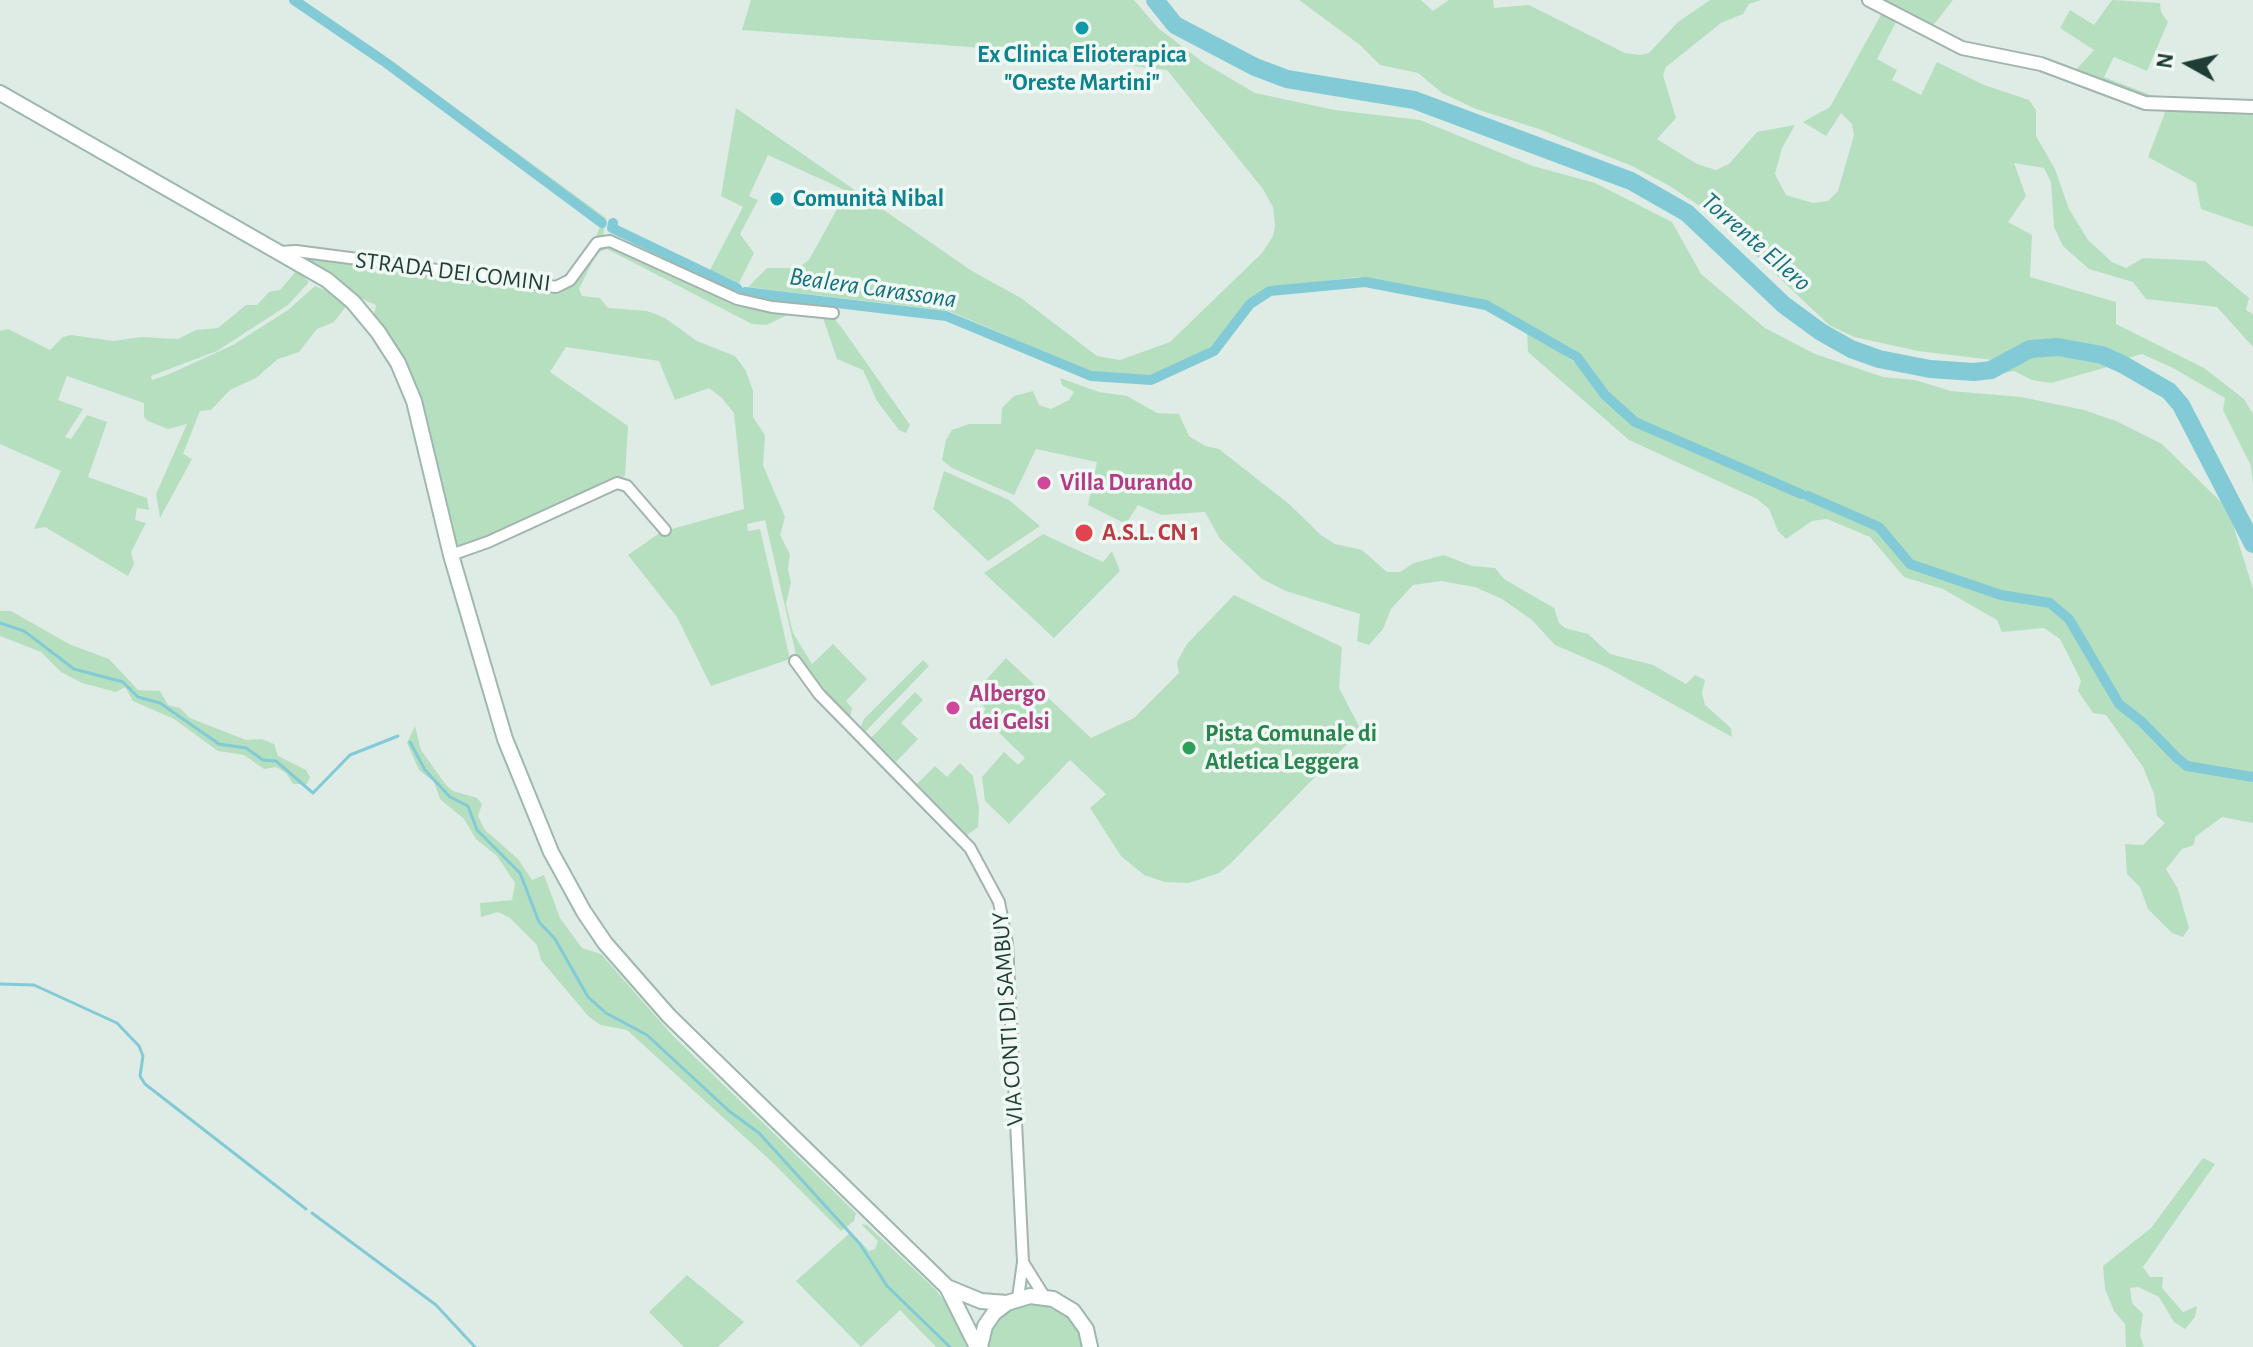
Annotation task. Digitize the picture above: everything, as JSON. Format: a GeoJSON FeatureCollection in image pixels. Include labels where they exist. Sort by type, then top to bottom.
{"type":"FeatureCollection","features":[{"type":"Feature","properties":{"kind":"main road"},"geometry":{"type":"LineString","coordinates":[[0,93],[280,252],[340,290],[372,324],[398,363],[414,401],[451,555],[505,739],[551,852],[584,912],[605,943],[669,1016],[947,1287],[978,1347]]}},
{"type":"Feature","properties":{"kind":"main road"},"geometry":{"type":"LineString","coordinates":[[947,1287],[981,1301],[1044,1296],[1073,1311],[1086,1329],[1090,1347]]}},
{"type":"Feature","properties":{"kind":"main road"},"geometry":{"type":"LineString","coordinates":[[978,1347],[985,1326],[1013,1300]]}},
{"type":"Feature","properties":{"kind":"street"},"geometry":{"type":"LineString","coordinates":[[1869,0],[1962,48],[2041,64],[2145,103],[2253,107]]}},
{"type":"Feature","properties":{"kind":"street","name":"STRADA DEI COMINI"},"geometry":{"type":"LineString","coordinates":[[280,252],[373,260],[556,287],[570,280],[594,246],[610,241],[737,299],[786,309],[833,313]]}},
{"type":"Feature","properties":{"kind":"street"},"geometry":{"type":"LineString","coordinates":[[451,555],[488,542],[617,483],[627,486],[665,530]]}},
{"type":"Feature","properties":{"kind":"street","name":"VIA CONTI DI SAMBUY"},"geometry":{"type":"LineString","coordinates":[[795,661],[819,694],[970,848],[999,902],[1007,943],[1023,1262],[1013,1300]]}},
{"type":"Feature","properties":{"kind":"street","name":"VIA CONTI DI SAMBUY"},"geometry":{"type":"LineString","coordinates":[[1023,1262],[1044,1296]]}},
{"type":"Feature","properties":{"kind":"green space"},"geometry":{"type":"Polygon","coordinates":[[[751,0],[1134,0],[1158,28],[1204,63],[1255,93],[1335,110],[1420,120],[1533,166],[1595,183],[1672,222],[1701,274],[1765,328],[1815,354],[1883,377],[1915,380],[1951,391],[2021,397],[2084,410],[2116,421],[2162,444],[2221,502],[2233,525],[2253,589],[2253,775],[2191,765],[2175,755],[2120,701],[2071,618],[2050,601],[2003,592],[1914,563],[1879,524],[1636,419],[1608,391],[1575,350],[1491,303],[1358,277],[1273,287],[1251,298],[1222,339],[1198,356],[1150,376],[1097,374],[949,311],[748,287],[767,268],[798,268],[809,260],[847,191],[768,155],[749,196],[758,200],[740,234],[754,253],[739,283],[710,270],[743,207],[721,196],[736,108],[972,271],[1021,298],[1097,356],[1120,360],[1170,342],[1262,253],[1273,236],[1275,226],[1273,207],[1263,189],[1167,70],[970,47],[742,30],[751,0]]]}},
{"type":"Feature","properties":{"kind":"green space"},"geometry":{"type":"Polygon","coordinates":[[[1299,0],[1421,0],[1433,11],[1449,0],[1493,0],[1494,8],[1529,5],[1625,53],[1640,55],[1649,53],[1678,22],[1710,0],[1761,0],[1749,4],[1743,14],[1721,23],[1666,67],[1663,75],[1676,118],[1657,139],[1697,164],[1716,170],[1729,164],[1757,132],[1795,125],[1782,148],[1775,174],[1786,195],[1813,203],[1828,201],[1838,191],[1854,135],[1852,124],[1841,113],[1826,136],[1803,122],[1830,107],[1883,11],[1898,18],[1877,59],[1897,70],[1892,80],[1921,95],[1937,62],[1984,85],[2029,100],[2036,110],[2036,136],[2055,169],[2069,209],[2088,240],[2112,262],[2126,268],[2143,258],[2205,261],[2249,298],[2246,310],[2253,314],[2253,347],[2217,307],[2146,299],[2133,282],[2089,269],[2063,246],[2054,227],[2051,182],[2044,168],[2014,163],[2026,196],[2008,222],[2032,235],[2030,277],[2116,302],[2116,324],[2204,368],[2244,399],[2253,414],[2253,485],[2251,466],[2223,410],[2225,398],[2171,367],[2142,354],[2128,358],[2066,342],[2031,344],[1993,360],[1918,351],[1854,337],[1829,325],[1712,214],[1668,185],[1632,166],[1539,129],[1476,109],[1442,93],[1418,73],[1380,65],[1360,45],[1299,0]]]}},
{"type":"Feature","properties":{"kind":"green space"},"geometry":{"type":"Polygon","coordinates":[[[1879,0],[1953,0],[1931,28],[1879,0]]]}},
{"type":"Feature","properties":{"kind":"green space"},"geometry":{"type":"Polygon","coordinates":[[[2112,0],[2160,3],[2161,12],[2168,22],[2147,71],[2114,57],[2104,77],[2161,99],[2147,98],[2074,72],[2094,50],[2060,28],[2070,10],[2094,25],[2112,0]]]}},
{"type":"Feature","properties":{"kind":"green space"},"geometry":{"type":"Polygon","coordinates":[[[389,59],[606,218],[603,237],[595,240],[600,226],[386,68],[389,59]]]}},
{"type":"Feature","properties":{"kind":"green space"},"geometry":{"type":"Polygon","coordinates":[[[2167,107],[2253,112],[2253,227],[2201,209],[2196,183],[2148,157],[2167,107]]]}},
{"type":"Feature","properties":{"kind":"green space"},"geometry":{"type":"Polygon","coordinates":[[[608,245],[674,275],[791,313],[767,325],[752,324],[607,249],[597,253],[579,289],[582,296],[600,298],[608,308],[647,311],[665,318],[697,341],[735,356],[746,371],[753,391],[753,417],[765,435],[763,465],[785,517],[780,535],[790,554],[788,569],[791,583],[786,604],[793,633],[812,664],[833,644],[867,679],[846,701],[852,708],[850,718],[818,687],[797,659],[765,520],[747,524],[748,531],[760,529],[790,659],[711,686],[677,617],[628,555],[661,532],[744,509],[734,413],[722,398],[709,388],[675,400],[659,361],[566,347],[550,372],[628,426],[625,476],[488,538],[456,548],[418,393],[402,357],[374,316],[376,305],[355,296],[301,257],[553,291],[565,288],[596,248],[608,245]]]}},
{"type":"Feature","properties":{"kind":"green space"},"geometry":{"type":"Polygon","coordinates":[[[297,270],[309,282],[288,305],[217,351],[151,376],[152,380],[167,375],[233,345],[288,310],[315,286],[330,292],[347,305],[334,322],[317,329],[299,352],[278,359],[256,378],[230,390],[211,410],[200,411],[183,454],[192,459],[160,518],[156,494],[187,424],[168,429],[148,421],[144,417],[144,403],[67,376],[58,400],[83,409],[65,437],[71,439],[87,415],[107,422],[88,477],[147,498],[149,510],[137,508],[135,520],[146,523],[131,552],[134,564],[128,576],[45,527],[34,529],[61,471],[0,444],[0,331],[8,329],[50,350],[63,337],[71,335],[113,341],[141,337],[178,339],[196,330],[218,328],[246,305],[257,305],[269,292],[280,290],[297,270]]]}},
{"type":"Feature","properties":{"kind":"green space"},"geometry":{"type":"Polygon","coordinates":[[[822,315],[834,318],[842,328],[910,425],[906,433],[899,430],[877,401],[863,370],[837,359],[822,315]]]}},
{"type":"Feature","properties":{"kind":"green space"},"geometry":{"type":"Polygon","coordinates":[[[1527,330],[1577,364],[1603,398],[1637,427],[1876,529],[1913,567],[2000,597],[2049,606],[2068,620],[2117,704],[2178,761],[2188,767],[2253,779],[2253,823],[2222,817],[2195,837],[2194,845],[2182,849],[2166,869],[2178,889],[2189,928],[2183,937],[2172,933],[2148,909],[2140,887],[2127,874],[2125,844],[2143,845],[2165,823],[2157,816],[2154,794],[2143,767],[2106,715],[2093,713],[2078,691],[2081,681],[2060,639],[2044,628],[2002,632],[1997,620],[1943,589],[1904,577],[1870,537],[1827,519],[1812,521],[1786,539],[1778,531],[1769,509],[1757,499],[1629,440],[1528,352],[1527,330]]]}},
{"type":"Feature","properties":{"kind":"green space"},"geometry":{"type":"Polygon","coordinates":[[[2030,353],[2080,353],[2111,366],[2051,383],[2032,380],[2014,371],[2004,373],[2030,353]]]}},
{"type":"Feature","properties":{"kind":"green space"},"geometry":{"type":"Polygon","coordinates":[[[1060,378],[1099,392],[1127,396],[1157,413],[1179,414],[1189,436],[1205,446],[1219,449],[1289,504],[1321,535],[1335,544],[1362,550],[1387,572],[1400,572],[1414,563],[1444,555],[1472,566],[1495,568],[1504,579],[1554,608],[1559,623],[1565,628],[1588,634],[1610,654],[1653,665],[1686,684],[1695,675],[1705,680],[1702,693],[1705,705],[1731,728],[1732,737],[1606,667],[1555,645],[1532,620],[1502,599],[1475,587],[1441,581],[1413,585],[1391,609],[1383,629],[1369,645],[1357,641],[1360,614],[1286,591],[1262,579],[1220,539],[1205,512],[1161,515],[1138,505],[1126,524],[1088,505],[1097,462],[1036,449],[1014,495],[952,468],[942,460],[946,440],[952,430],[969,424],[1001,424],[1002,408],[1014,396],[1033,391],[1039,405],[1051,409],[1069,400],[1074,392],[1062,385],[1060,378]]]}},
{"type":"Feature","properties":{"kind":"green space"},"geometry":{"type":"Polygon","coordinates":[[[944,471],[1009,500],[1040,526],[988,561],[933,509],[944,471]]]}},
{"type":"Feature","properties":{"kind":"green space"},"geometry":{"type":"Polygon","coordinates":[[[1043,534],[1103,562],[1112,551],[1120,571],[1054,638],[984,573],[1043,534]]]}},
{"type":"Feature","properties":{"kind":"green space","name":"Pista Comunale di Atletica Leggera"},"geometry":{"type":"Polygon","coordinates":[[[1234,595],[1342,647],[1339,688],[1361,730],[1219,873],[1189,883],[1165,882],[1144,875],[1121,856],[1090,808],[1106,794],[1070,760],[1009,824],[985,801],[982,777],[1004,752],[1018,765],[1025,758],[981,715],[986,709],[972,695],[1006,658],[1091,738],[1134,718],[1179,673],[1177,662],[1187,644],[1234,595]]]}},
{"type":"Feature","properties":{"kind":"green space"},"geometry":{"type":"Polygon","coordinates":[[[0,611],[11,611],[69,644],[109,659],[138,690],[160,691],[168,705],[180,708],[190,718],[246,740],[262,739],[274,744],[278,756],[306,770],[310,777],[307,784],[293,784],[286,773],[276,767],[264,769],[244,755],[218,751],[174,719],[133,701],[125,687],[116,692],[82,683],[61,672],[41,652],[0,636],[0,611]]]}},
{"type":"Feature","properties":{"kind":"green space"},"geometry":{"type":"Polygon","coordinates":[[[923,660],[929,666],[865,732],[861,727],[864,719],[923,660]]]}},
{"type":"Feature","properties":{"kind":"green space"},"geometry":{"type":"Polygon","coordinates":[[[915,692],[923,700],[901,723],[918,739],[896,762],[871,738],[915,692]]]}},
{"type":"Feature","properties":{"kind":"green space"},"geometry":{"type":"Polygon","coordinates":[[[415,726],[421,750],[446,785],[453,791],[477,798],[482,804],[478,816],[485,830],[518,859],[532,880],[544,875],[560,918],[582,948],[601,954],[673,1036],[856,1213],[854,1221],[841,1231],[772,1162],[627,1030],[601,1025],[589,1017],[541,960],[537,945],[510,918],[498,912],[481,917],[480,903],[512,900],[515,883],[497,856],[476,839],[464,819],[440,799],[434,782],[419,770],[407,743],[415,726]]]}},
{"type":"Feature","properties":{"kind":"green space"},"geometry":{"type":"Polygon","coordinates":[[[960,763],[973,776],[979,808],[978,827],[967,835],[917,784],[935,766],[947,777],[960,763]]]}},
{"type":"Feature","properties":{"kind":"green space"},"geometry":{"type":"Polygon","coordinates":[[[2203,1158],[2215,1164],[2143,1267],[2150,1277],[2163,1277],[2162,1288],[2183,1312],[2197,1306],[2195,1317],[2185,1329],[2174,1322],[2159,1297],[2138,1287],[2130,1288],[2132,1303],[2143,1314],[2140,1335],[2144,1347],[2126,1347],[2125,1324],[2114,1311],[2105,1289],[2103,1266],[2151,1228],[2203,1158]]]}},
{"type":"Feature","properties":{"kind":"green space"},"geometry":{"type":"Polygon","coordinates":[[[861,1224],[867,1225],[936,1290],[954,1314],[967,1347],[936,1347],[900,1310],[861,1347],[796,1281],[851,1232],[869,1251],[875,1249],[878,1241],[861,1224]]]}},
{"type":"Feature","properties":{"kind":"green space"},"geometry":{"type":"Polygon","coordinates":[[[687,1275],[744,1322],[718,1347],[684,1347],[649,1312],[687,1275]]]}},
{"type":"Feature","properties":{"kind":"green space"},"geometry":{"type":"Polygon","coordinates":[[[1038,1303],[1068,1316],[1079,1332],[1082,1347],[987,1347],[992,1329],[1000,1318],[1020,1305],[1038,1303]]]}},
{"type":"Feature","properties":{"kind":"waterway","name":"Bealera Carassona"},"geometry":{"type":"LineString","coordinates":[[294,0],[382,60]]}},
{"type":"Feature","properties":{"kind":"waterway","name":"Torrente Ellero"},"geometry":{"type":"LineString","coordinates":[[1155,0],[1175,25],[1255,67],[1287,79],[1414,100],[1631,181],[1687,213],[1784,305],[1851,349],[1879,359],[1930,369],[1974,372],[1991,370],[2030,349],[2058,347],[2102,355],[2122,364],[2169,391],[2181,405],[2253,544]]}},
{"type":"Feature","properties":{"kind":"waterway","name":"Bealera Carassona"},"geometry":{"type":"LineString","coordinates":[[385,62],[602,223]]}},
{"type":"Feature","properties":{"kind":"waterway"},"geometry":{"type":"LineString","coordinates":[[613,223],[612,228],[737,288]]}},
{"type":"Feature","properties":{"kind":"waterway","name":"Bealera Carassona"},"geometry":{"type":"LineString","coordinates":[[745,292],[946,316],[1091,376],[1151,380],[1214,351],[1250,304],[1270,291],[1365,282],[1486,305],[1577,357],[1605,395],[1635,422],[1801,494]]}},
{"type":"Feature","properties":{"kind":"waterway","name":"Bealera Carassona"},"geometry":{"type":"LineString","coordinates":[[1808,496],[1879,527],[1910,564],[2001,595],[2050,603],[2069,619],[2119,704],[2142,722],[2177,758],[2187,766],[2253,777]]}},
{"type":"Feature","properties":{"kind":"waterway"},"geometry":{"type":"LineString","coordinates":[[0,623],[24,631],[74,669],[123,682],[138,697],[160,703],[219,744],[246,748],[263,760],[276,761],[313,793],[350,755],[398,736]]}},
{"type":"Feature","properties":{"kind":"waterway"},"geometry":{"type":"LineString","coordinates":[[410,742],[425,770],[450,797],[468,806],[477,830],[520,873],[539,922],[555,939],[588,997],[606,1013],[647,1035],[729,1111],[759,1133],[860,1244],[887,1286],[950,1347]]}},
{"type":"Feature","properties":{"kind":"waterway"},"geometry":{"type":"LineString","coordinates":[[0,984],[34,985],[117,1023],[139,1046],[143,1056],[140,1076],[145,1084],[306,1209]]}},
{"type":"Feature","properties":{"kind":"waterway"},"geometry":{"type":"LineString","coordinates":[[312,1213],[436,1305],[475,1347]]}},
{"type":"Feature","properties":{"kind":"place","name":"Ex Clinica Elioterapica \"Oreste Martini\""},"geometry":{"type":"Point","coordinates":[1082,28]}},
{"type":"Feature","properties":{"kind":"place","name":"Comunità Nibal"},"geometry":{"type":"Point","coordinates":[777,199]}},
{"type":"Feature","properties":{"kind":"place","name":"Villa Durando"},"geometry":{"type":"Point","coordinates":[1044,483]}},
{"type":"Feature","properties":{"kind":"place","name":"A.S.L. CN 1"},"geometry":{"type":"Point","coordinates":[1084,533]}},
{"type":"Feature","properties":{"kind":"place","name":"Albergo dei Gelsi"},"geometry":{"type":"Point","coordinates":[953,708]}},
{"type":"Feature","properties":{"kind":"place","name":"Pista Comunale di Atletica Leggera"},"geometry":{"type":"Point","coordinates":[1189,748]}}]}
